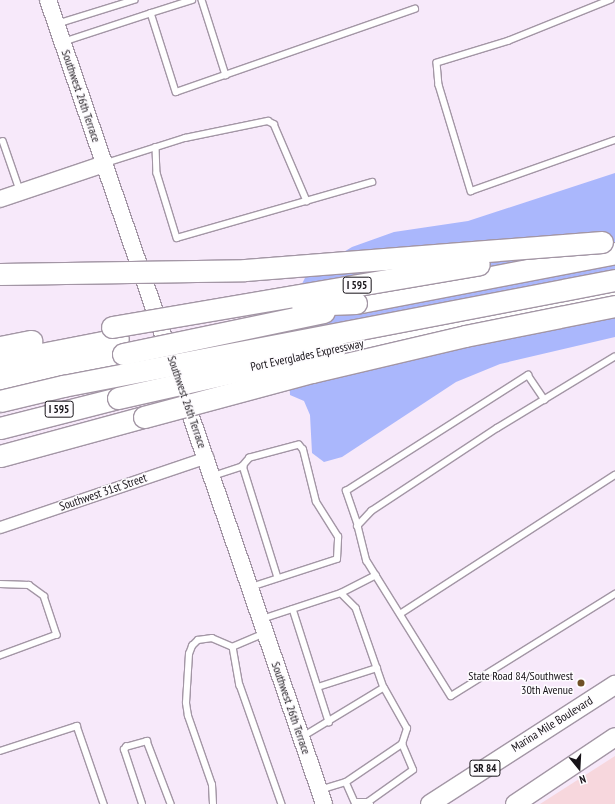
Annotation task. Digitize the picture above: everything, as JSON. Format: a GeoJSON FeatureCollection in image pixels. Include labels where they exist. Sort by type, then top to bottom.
{"type":"FeatureCollection","features":[{"type":"Feature","properties":{"kind":"highway"},"geometry":{"type":"LineString","coordinates":[[0,274],[246,270],[610,245]]}},
{"type":"Feature","properties":{"kind":"highway"},"geometry":{"type":"LineString","coordinates":[[0,362],[118,340],[305,317],[356,303],[610,245]]}},
{"type":"Feature","properties":{"kind":"highway","name":"I 595"},"geometry":{"type":"LineString","coordinates":[[0,347],[118,340],[610,245]]}},
{"type":"Feature","properties":{"kind":"highway"},"geometry":{"type":"LineString","coordinates":[[0,401],[63,386],[615,280]]}},
{"type":"Feature","properties":{"kind":"highway","name":"Port Everglades Expressway"},"geometry":{"type":"LineString","coordinates":[[0,420],[118,398],[335,348],[615,293]]}},
{"type":"Feature","properties":{"kind":"highway"},"geometry":{"type":"LineString","coordinates":[[0,456],[312,372],[450,339],[615,306]]}},
{"type":"Feature","properties":{"kind":"highway"},"geometry":{"type":"LineString","coordinates":[[0,379],[118,340]]}},
{"type":"Feature","properties":{"kind":"highway"},"geometry":{"type":"LineString","coordinates":[[0,428],[118,398]]}},
{"type":"Feature","properties":{"kind":"highway"},"geometry":{"type":"LineString","coordinates":[[0,416],[24,416]]}},
{"type":"Feature","properties":{"kind":"main road","name":"Marina Mile Boulevard"},"geometry":{"type":"LineString","coordinates":[[430,804],[615,685]]}},
{"type":"Feature","properties":{"kind":"main road"},"geometry":{"type":"LineString","coordinates":[[515,804],[615,737]]}},
{"type":"Feature","properties":{"kind":"street","name":"Southwest 26th Terrace"},"geometry":{"type":"LineString","coordinates":[[48,0],[207,457],[321,797]]}},
{"type":"Feature","properties":{"kind":"street"},"geometry":{"type":"LineString","coordinates":[[0,199],[104,164]]}},
{"type":"Feature","properties":{"kind":"street","name":"Southwest 31st Street"},"geometry":{"type":"LineString","coordinates":[[0,527],[207,457]]}},
{"type":"Feature","properties":{"kind":"lane"},"geometry":{"type":"LineString","coordinates":[[57,24],[134,0]]}},
{"type":"Feature","properties":{"kind":"lane"},"geometry":{"type":"LineString","coordinates":[[63,42],[192,0]]}},
{"type":"Feature","properties":{"kind":"lane"},"geometry":{"type":"LineString","coordinates":[[202,0],[226,75]]}},
{"type":"Feature","properties":{"kind":"lane"},"geometry":{"type":"LineString","coordinates":[[611,0],[509,41],[437,63],[439,85],[471,191],[615,140]]}},
{"type":"Feature","properties":{"kind":"lane"},"geometry":{"type":"LineString","coordinates":[[151,13],[176,92],[414,9]]}},
{"type":"Feature","properties":{"kind":"lane"},"geometry":{"type":"LineString","coordinates":[[104,164],[185,138],[268,121],[274,124],[307,201]]}},
{"type":"Feature","properties":{"kind":"lane"},"geometry":{"type":"LineString","coordinates":[[3,140],[21,192]]}},
{"type":"Feature","properties":{"kind":"lane"},"geometry":{"type":"LineString","coordinates":[[156,147],[157,173],[177,238],[372,182]]}},
{"type":"Feature","properties":{"kind":"lane"},"geometry":{"type":"LineString","coordinates":[[358,526],[372,511],[498,428],[615,357]]}},
{"type":"Feature","properties":{"kind":"lane"},"geometry":{"type":"LineString","coordinates":[[545,400],[528,375],[346,491],[358,526],[367,561],[451,696],[614,596]]}},
{"type":"Feature","properties":{"kind":"lane"},"geometry":{"type":"LineString","coordinates":[[213,476],[243,466],[250,458],[299,445],[303,450],[316,502],[338,537],[337,559],[250,587]]}},
{"type":"Feature","properties":{"kind":"lane"},"geometry":{"type":"LineString","coordinates":[[243,466],[278,578]]}},
{"type":"Feature","properties":{"kind":"lane"},"geometry":{"type":"LineString","coordinates":[[400,614],[615,475]]}},
{"type":"Feature","properties":{"kind":"lane"},"geometry":{"type":"LineString","coordinates":[[233,647],[292,609],[341,593],[376,575]]}},
{"type":"Feature","properties":{"kind":"lane"},"geometry":{"type":"LineString","coordinates":[[0,584],[29,585],[44,596],[57,634],[0,656]]}},
{"type":"Feature","properties":{"kind":"lane"},"geometry":{"type":"LineString","coordinates":[[321,797],[402,744],[407,730],[384,688],[356,608],[341,593]]}},
{"type":"Feature","properties":{"kind":"lane"},"geometry":{"type":"LineString","coordinates":[[292,609],[329,722]]}},
{"type":"Feature","properties":{"kind":"lane"},"geometry":{"type":"LineString","coordinates":[[213,804],[212,785],[188,716],[186,703],[189,654],[192,646],[198,640],[212,638],[233,647]]}},
{"type":"Feature","properties":{"kind":"lane"},"geometry":{"type":"LineString","coordinates":[[233,647],[240,685],[282,804]]}},
{"type":"Feature","properties":{"kind":"lane"},"geometry":{"type":"LineString","coordinates":[[318,687],[377,668]]}},
{"type":"Feature","properties":{"kind":"lane"},"geometry":{"type":"LineString","coordinates":[[302,739],[384,688]]}},
{"type":"Feature","properties":{"kind":"lane"},"geometry":{"type":"LineString","coordinates":[[0,751],[77,726],[104,804]]}},
{"type":"Feature","properties":{"kind":"lane"},"geometry":{"type":"LineString","coordinates":[[142,804],[124,750],[126,747],[147,741],[171,804]]}},
{"type":"Feature","properties":{"kind":"lane"},"geometry":{"type":"LineString","coordinates":[[346,782],[355,802],[369,803],[413,770],[402,744]]}},
{"type":"Feature","properties":{"kind":"shaded area"},"geometry":{"type":"Polygon","coordinates":[[[615,756],[615,804],[540,804],[615,756]]]}},
{"type":"Feature","properties":{"kind":"water"},"geometry":{"type":"Polygon","coordinates":[[[615,173],[615,337],[500,364],[456,382],[342,457],[324,462],[312,453],[310,415],[304,401],[290,395],[286,315],[307,274],[352,247],[394,232],[468,221],[615,173]]]}},
{"type":"Feature","properties":{"kind":"place","name":"State Road 84/Southwest 30th Avenue"},"geometry":{"type":"Point","coordinates":[581,683]}}]}
